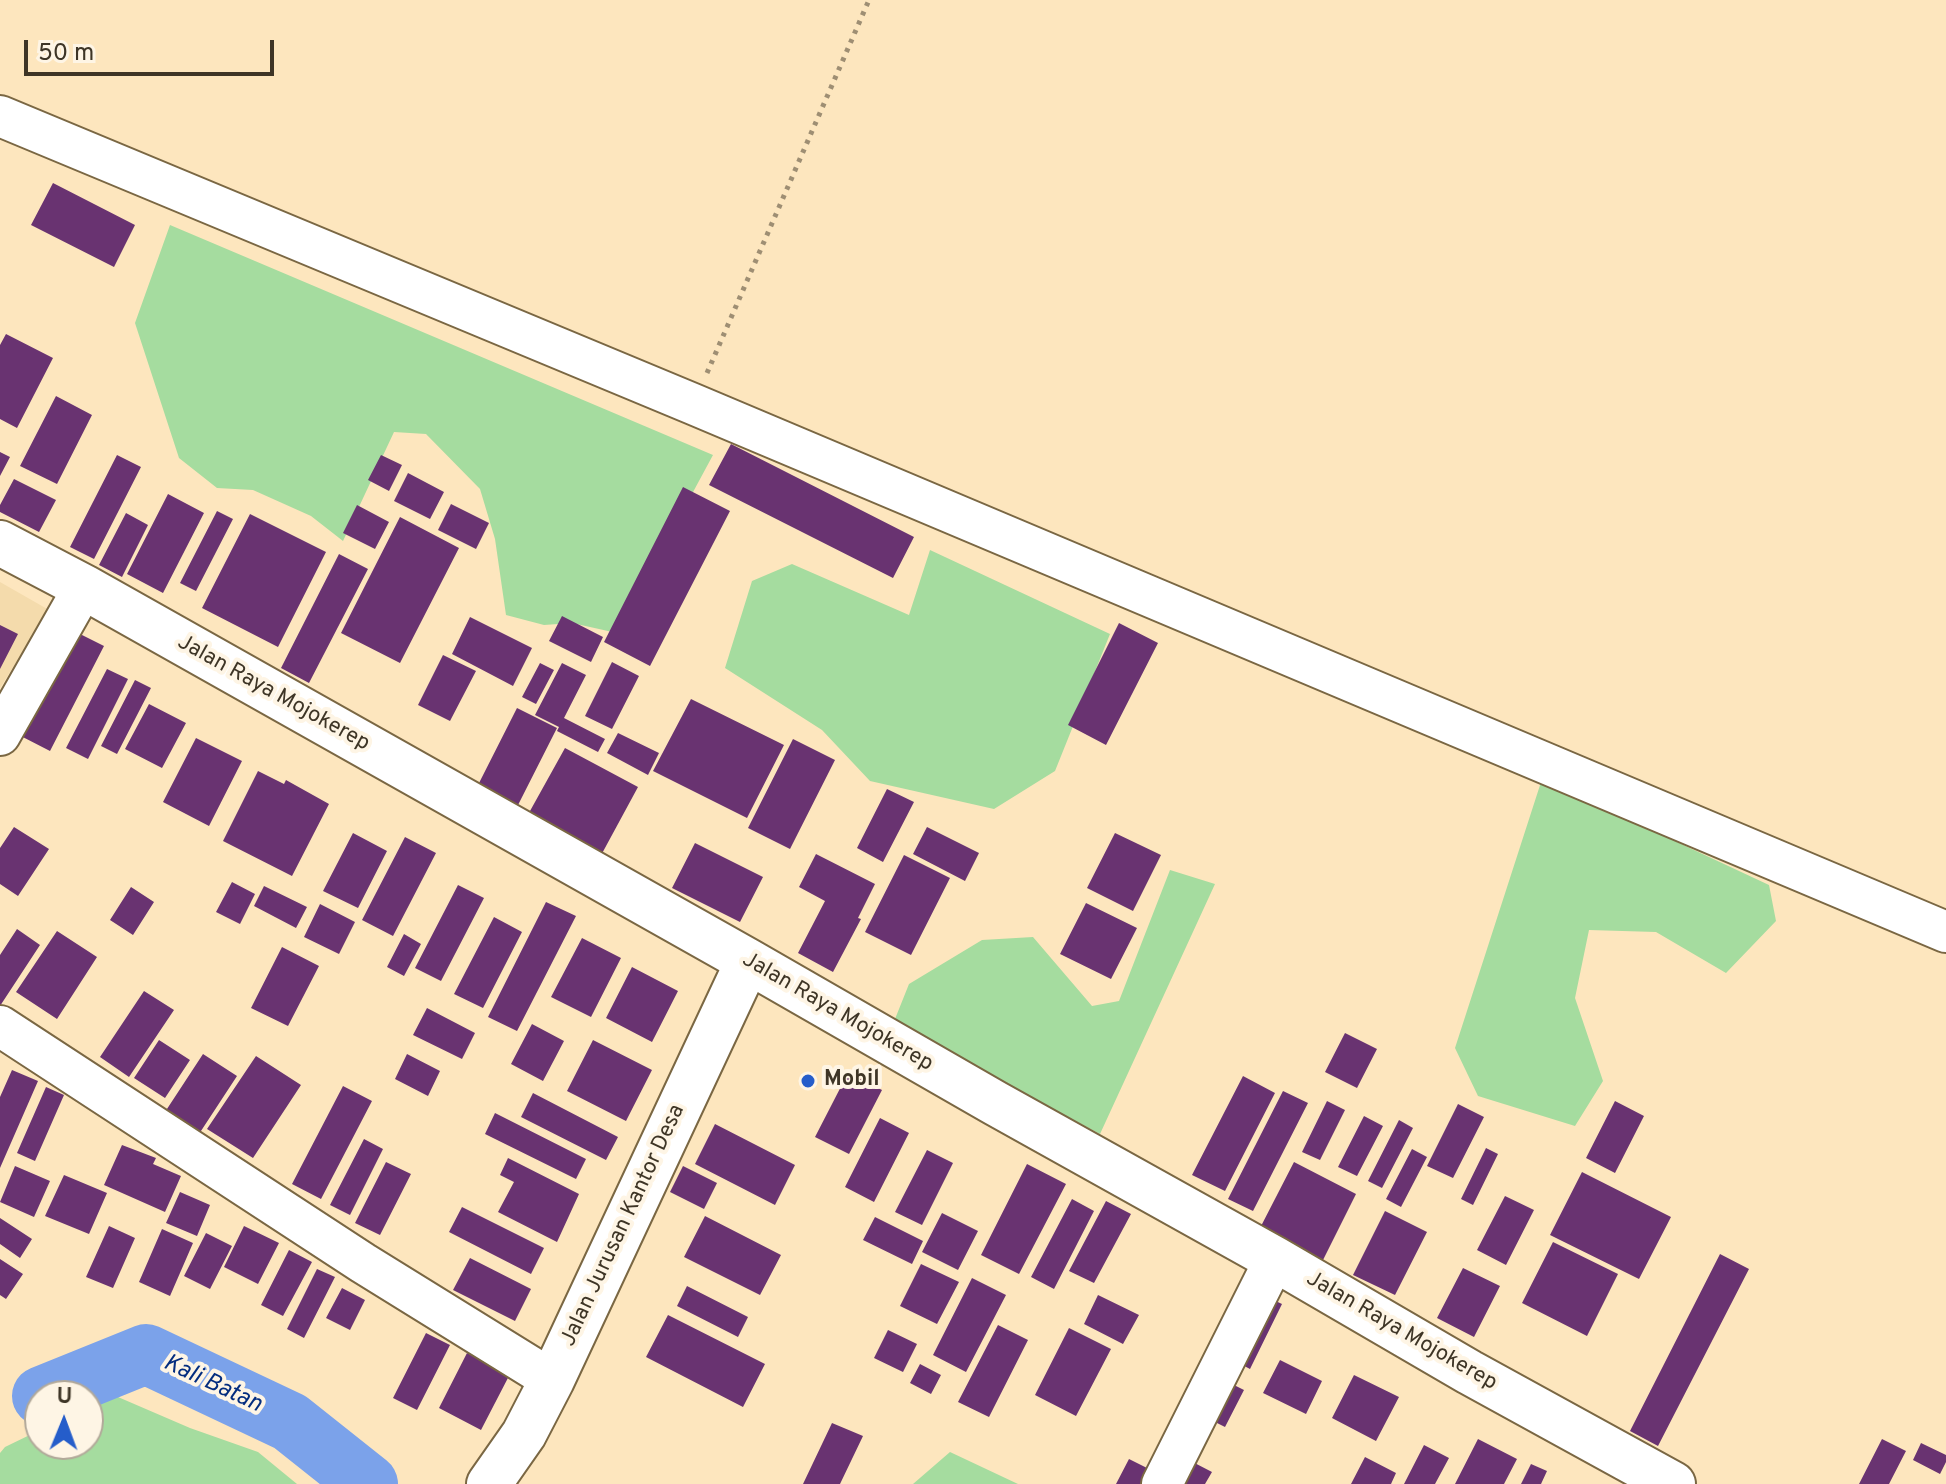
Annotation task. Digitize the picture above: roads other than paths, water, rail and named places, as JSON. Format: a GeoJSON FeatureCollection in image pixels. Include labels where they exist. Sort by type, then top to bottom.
{"type":"FeatureCollection","features":[{"type":"Feature","properties":{"kind":"main road","name":"Jalan Raya Mojokerep"},"geometry":{"type":"LineString","coordinates":[[0,543],[84,587],[1275,1259],[1469,1372],[1673,1484]]}},
{"type":"Feature","properties":{"kind":"main road","name":"Jalan Jurusan Kantor Desa"},"geometry":{"type":"LineString","coordinates":[[493,1478],[524,1434],[552,1380],[748,961]]}},
{"type":"Feature","properties":{"kind":"street"},"geometry":{"type":"LineString","coordinates":[[0,116],[1946,932]]}},
{"type":"Feature","properties":{"kind":"street"},"geometry":{"type":"LineString","coordinates":[[0,735],[84,587]]}},
{"type":"Feature","properties":{"kind":"street"},"geometry":{"type":"LineString","coordinates":[[0,1026],[363,1263],[552,1380]]}},
{"type":"Feature","properties":{"kind":"street"},"geometry":{"type":"LineString","coordinates":[[1162,1484],[1275,1259]]}},
{"type":"Feature","properties":{"kind":"waterway","name":"Kali Batan"},"geometry":{"type":"LineString","coordinates":[[82,1380],[146,1354],[290,1422],[368,1484]]}},
{"type":"Feature","properties":{"kind":"place","name":"Mobil"},"geometry":{"type":"Point","coordinates":[808,1081]}}]}
